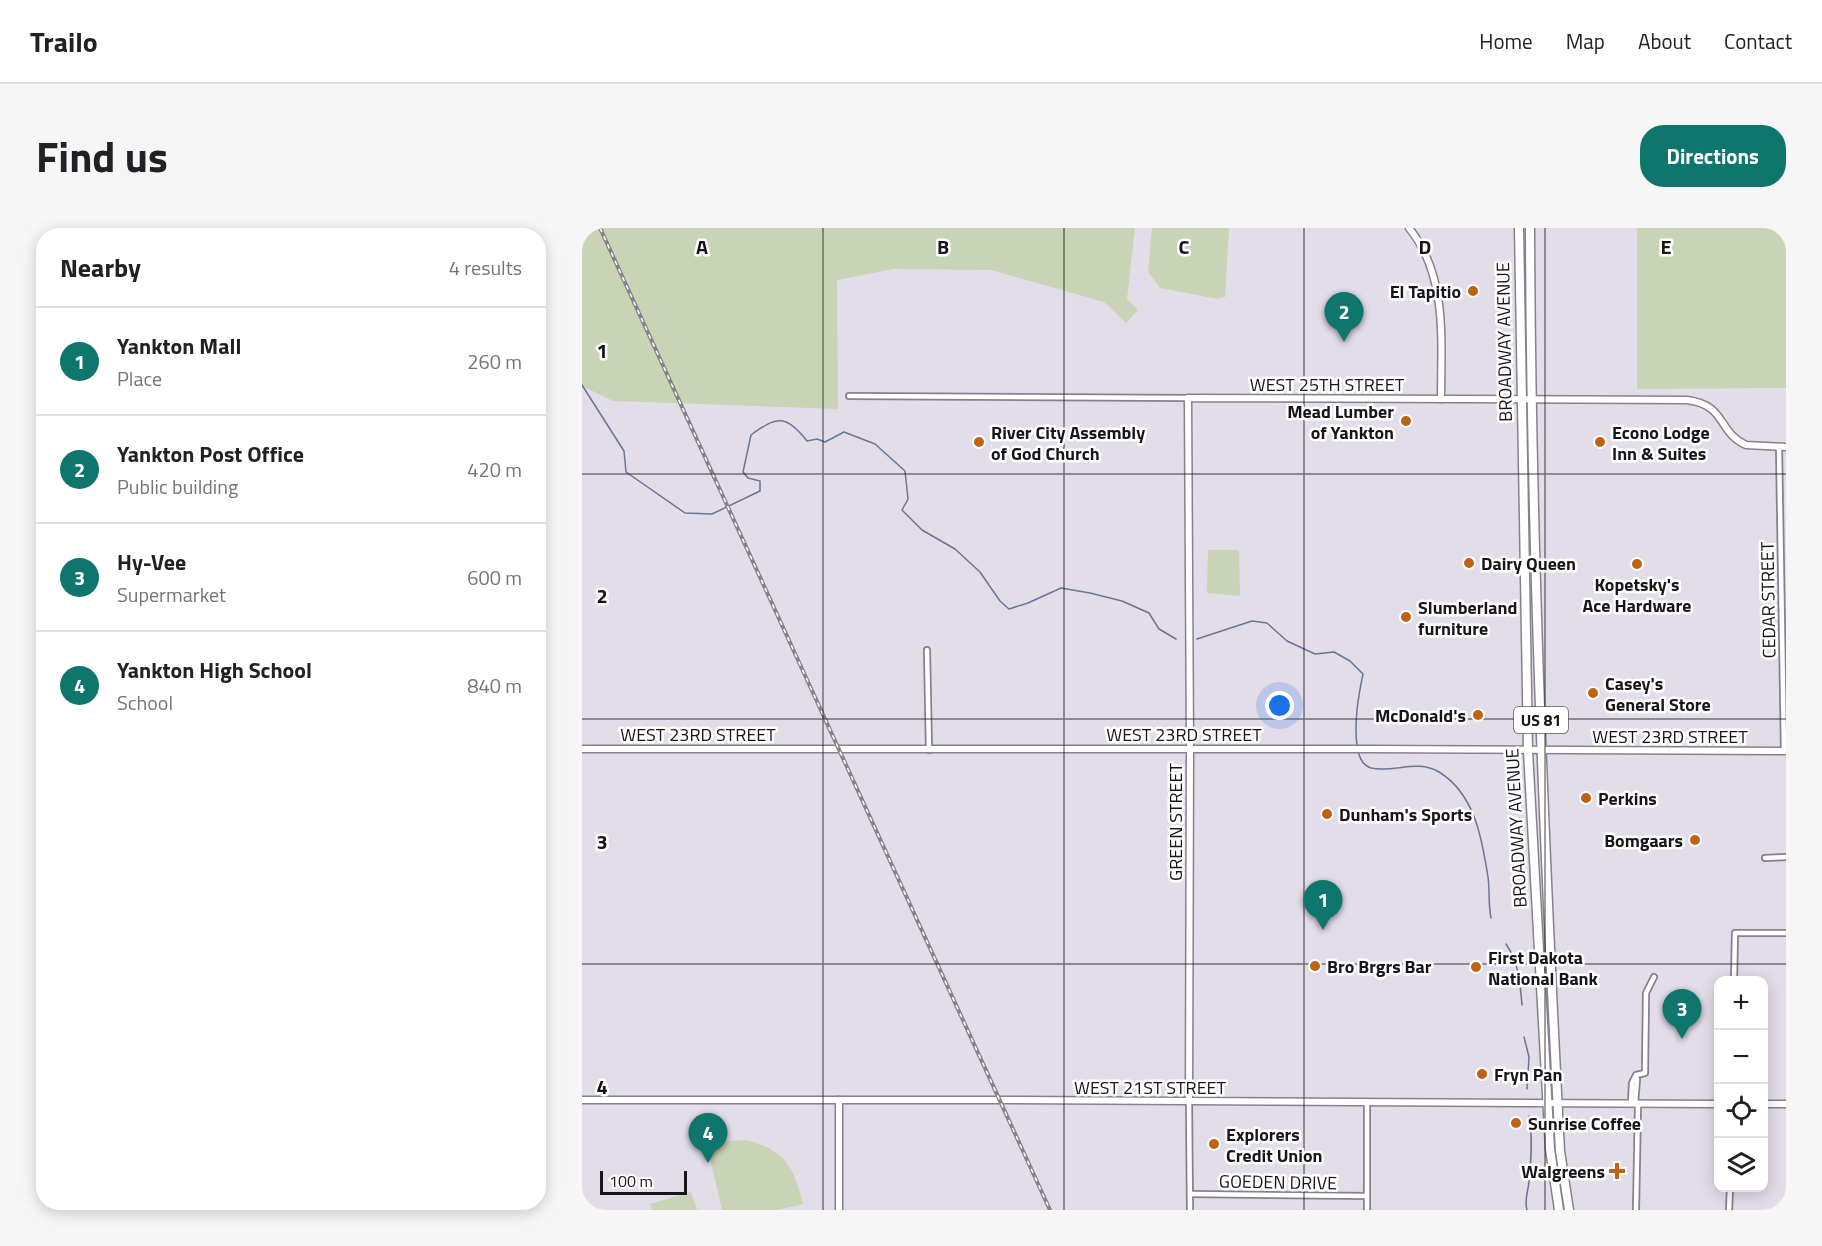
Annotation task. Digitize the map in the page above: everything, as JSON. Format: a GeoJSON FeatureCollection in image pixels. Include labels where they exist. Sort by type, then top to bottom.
{"type":"FeatureCollection","features":[{"type":"Feature","properties":{"kind":"highway","name":"BROADWAY AVENUE"},"geometry":{"type":"LineString","coordinates":[[1519,228],[1557,1104],[1560,1151],[1569,1210]]}},
{"type":"Feature","properties":{"kind":"highway","name":"BROADWAY AVENUE"},"geometry":{"type":"LineString","coordinates":[[1530,228],[1526,399],[1528,751],[1552,1167],[1559,1210]]}},
{"type":"Feature","properties":{"kind":"street"},"geometry":{"type":"LineString","coordinates":[[1409,228],[1429,259],[1437,288],[1440,321],[1441,399]]}},
{"type":"Feature","properties":{"kind":"street","name":"WEST 25TH STREET"},"geometry":{"type":"LineString","coordinates":[[849,396],[1695,401],[1714,409],[1728,432],[1739,442],[1746,445],[1783,447]]}},
{"type":"Feature","properties":{"kind":"street","name":"GREEN STREET"},"geometry":{"type":"LineString","coordinates":[[1188,398],[1191,750],[1190,1210]]}},
{"type":"Feature","properties":{"kind":"street","name":"CEDAR STREET"},"geometry":{"type":"LineString","coordinates":[[1783,447],[1785,752]]}},
{"type":"Feature","properties":{"kind":"street"},"geometry":{"type":"LineString","coordinates":[[927,650],[929,750]]}},
{"type":"Feature","properties":{"kind":"street","name":"WEST 23RD STREET"},"geometry":{"type":"LineString","coordinates":[[582,749],[1369,748],[1785,752]]}},
{"type":"Feature","properties":{"kind":"street"},"geometry":{"type":"LineString","coordinates":[[1765,858],[1786,857]]}},
{"type":"Feature","properties":{"kind":"street"},"geometry":{"type":"LineString","coordinates":[[1734,976],[1735,933],[1786,933]]}},
{"type":"Feature","properties":{"kind":"street"},"geometry":{"type":"LineString","coordinates":[[1636,1210],[1636,1081],[1640,1074],[1645,1073],[1646,993],[1654,977]]}},
{"type":"Feature","properties":{"kind":"street","name":"WEST 21ST STREET"},"geometry":{"type":"LineString","coordinates":[[582,1100],[1714,1104]]}},
{"type":"Feature","properties":{"kind":"street"},"geometry":{"type":"LineString","coordinates":[[839,1100],[839,1210]]}},
{"type":"Feature","properties":{"kind":"street"},"geometry":{"type":"LineString","coordinates":[[1367,1103],[1367,1210]]}},
{"type":"Feature","properties":{"kind":"street"},"geometry":{"type":"LineString","coordinates":[[1768,1104],[1786,1104]]}},
{"type":"Feature","properties":{"kind":"street"},"geometry":{"type":"LineString","coordinates":[[1729,1210],[1730,1192]]}},
{"type":"Feature","properties":{"kind":"street","name":"GOEDEN DRIVE"},"geometry":{"type":"LineString","coordinates":[[1190,1194],[1367,1196]]}},
{"type":"Feature","properties":{"kind":"green space"},"geometry":{"type":"Polygon","coordinates":[[[582,228],[1135,228],[1127,299],[1138,310],[1126,323],[1104,302],[991,270],[894,269],[837,280],[838,409],[613,401],[582,386],[582,228]]]}},
{"type":"Feature","properties":{"kind":"green space"},"geometry":{"type":"Polygon","coordinates":[[[1152,228],[1229,228],[1225,297],[1218,299],[1160,288],[1148,272],[1152,228]]]}},
{"type":"Feature","properties":{"kind":"green space"},"geometry":{"type":"Polygon","coordinates":[[[1637,228],[1786,228],[1786,388],[1637,389],[1637,228]]]}},
{"type":"Feature","properties":{"kind":"green space"},"geometry":{"type":"Polygon","coordinates":[[[1208,550],[1239,550],[1240,596],[1207,593],[1208,550]]]}},
{"type":"Feature","properties":{"kind":"green space"},"geometry":{"type":"Polygon","coordinates":[[[746,1140],[770,1149],[786,1162],[796,1180],[803,1204],[778,1210],[722,1210],[707,1145],[746,1140]]]}},
{"type":"Feature","properties":{"kind":"green space"},"geometry":{"type":"Polygon","coordinates":[[[691,1192],[697,1210],[652,1210],[650,1204],[691,1192]]]}},
{"type":"Feature","properties":{"kind":"waterway"},"geometry":{"type":"LineString","coordinates":[[582,385],[624,451],[626,472],[685,513],[712,514],[760,491],[760,481],[748,478],[743,472],[751,435],[768,424],[775,421],[787,422],[807,441],[817,439],[825,442],[844,432],[875,444],[905,471],[908,499],[902,510],[922,530],[955,549],[980,572],[1000,601],[1009,609],[1061,588],[1090,593],[1122,601],[1149,613],[1159,629],[1176,639]]}},
{"type":"Feature","properties":{"kind":"waterway"},"geometry":{"type":"LineString","coordinates":[[1197,639],[1252,621],[1267,623],[1287,641],[1315,654],[1334,652],[1350,661],[1363,674],[1357,710],[1357,746]]}},
{"type":"Feature","properties":{"kind":"waterway"},"geometry":{"type":"LineString","coordinates":[[1358,751],[1362,762],[1371,768],[1414,766],[1431,768],[1451,781],[1461,792],[1475,818],[1483,848],[1491,918]]}},
{"type":"Feature","properties":{"kind":"waterway"},"geometry":{"type":"LineString","coordinates":[[1506,944],[1516,966],[1522,1005]]}},
{"type":"Feature","properties":{"kind":"waterway"},"geometry":{"type":"LineString","coordinates":[[1524,1037],[1529,1057],[1527,1089]]}},
{"type":"Feature","properties":{"kind":"waterway"},"geometry":{"type":"LineString","coordinates":[[1527,1210],[1531,1149],[1529,1116]]}},
{"type":"Feature","properties":{"kind":"railway"},"geometry":{"type":"LineString","coordinates":[[600,228],[1050,1210]]}},
{"type":"Feature","properties":{"kind":"place","name":"El Tapitio"},"geometry":{"type":"Point","coordinates":[1473,291]}},
{"type":"Feature","properties":{"kind":"place","name":"Yankton Post Office"},"geometry":{"type":"Point","coordinates":[1344,342]}},
{"type":"Feature","properties":{"kind":"place","name":"Mead Lumber of Yankton"},"geometry":{"type":"Point","coordinates":[1406,421]}},
{"type":"Feature","properties":{"kind":"place","name":"River City Assembly of God Church"},"geometry":{"type":"Point","coordinates":[979,442]}},
{"type":"Feature","properties":{"kind":"place","name":"Econo Lodge Inn & Suites"},"geometry":{"type":"Point","coordinates":[1600,442]}},
{"type":"Feature","properties":{"kind":"place","name":"Dairy Queen"},"geometry":{"type":"Point","coordinates":[1469,563]}},
{"type":"Feature","properties":{"kind":"place","name":"Kopetsky's Ace Hardware"},"geometry":{"type":"Point","coordinates":[1637,564]}},
{"type":"Feature","properties":{"kind":"place","name":"Slumberland furniture"},"geometry":{"type":"Point","coordinates":[1406,617]}},
{"type":"Feature","properties":{"kind":"place","name":"Casey's General Store"},"geometry":{"type":"Point","coordinates":[1593,693]}},
{"type":"Feature","properties":{"kind":"place","name":"McDonald's"},"geometry":{"type":"Point","coordinates":[1478,715]}},
{"type":"Feature","properties":{"kind":"place","name":"Perkins"},"geometry":{"type":"Point","coordinates":[1586,798]}},
{"type":"Feature","properties":{"kind":"place","name":"Dunham's Sports"},"geometry":{"type":"Point","coordinates":[1327,814]}},
{"type":"Feature","properties":{"kind":"place","name":"Bomgaars"},"geometry":{"type":"Point","coordinates":[1695,840]}},
{"type":"Feature","properties":{"kind":"place","name":"Yankton Mall"},"geometry":{"type":"Point","coordinates":[1323,930]}},
{"type":"Feature","properties":{"kind":"place","name":"Bro Brgrs Bar"},"geometry":{"type":"Point","coordinates":[1315,966]}},
{"type":"Feature","properties":{"kind":"place","name":"First Dakota National Bank"},"geometry":{"type":"Point","coordinates":[1476,967]}},
{"type":"Feature","properties":{"kind":"place","name":"Hy-Vee"},"geometry":{"type":"Point","coordinates":[1682,1039]}},
{"type":"Feature","properties":{"kind":"place","name":"Fryn Pan"},"geometry":{"type":"Point","coordinates":[1482,1074]}},
{"type":"Feature","properties":{"kind":"place","name":"Sunrise Coffee"},"geometry":{"type":"Point","coordinates":[1516,1123]}},
{"type":"Feature","properties":{"kind":"place","name":"Explorers Credit Union"},"geometry":{"type":"Point","coordinates":[1214,1144]}},
{"type":"Feature","properties":{"kind":"place","name":"Yankton High School"},"geometry":{"type":"Point","coordinates":[708,1163]}},
{"type":"Feature","properties":{"kind":"place","name":"Walgreens"},"geometry":{"type":"Point","coordinates":[1617,1171]}}]}
